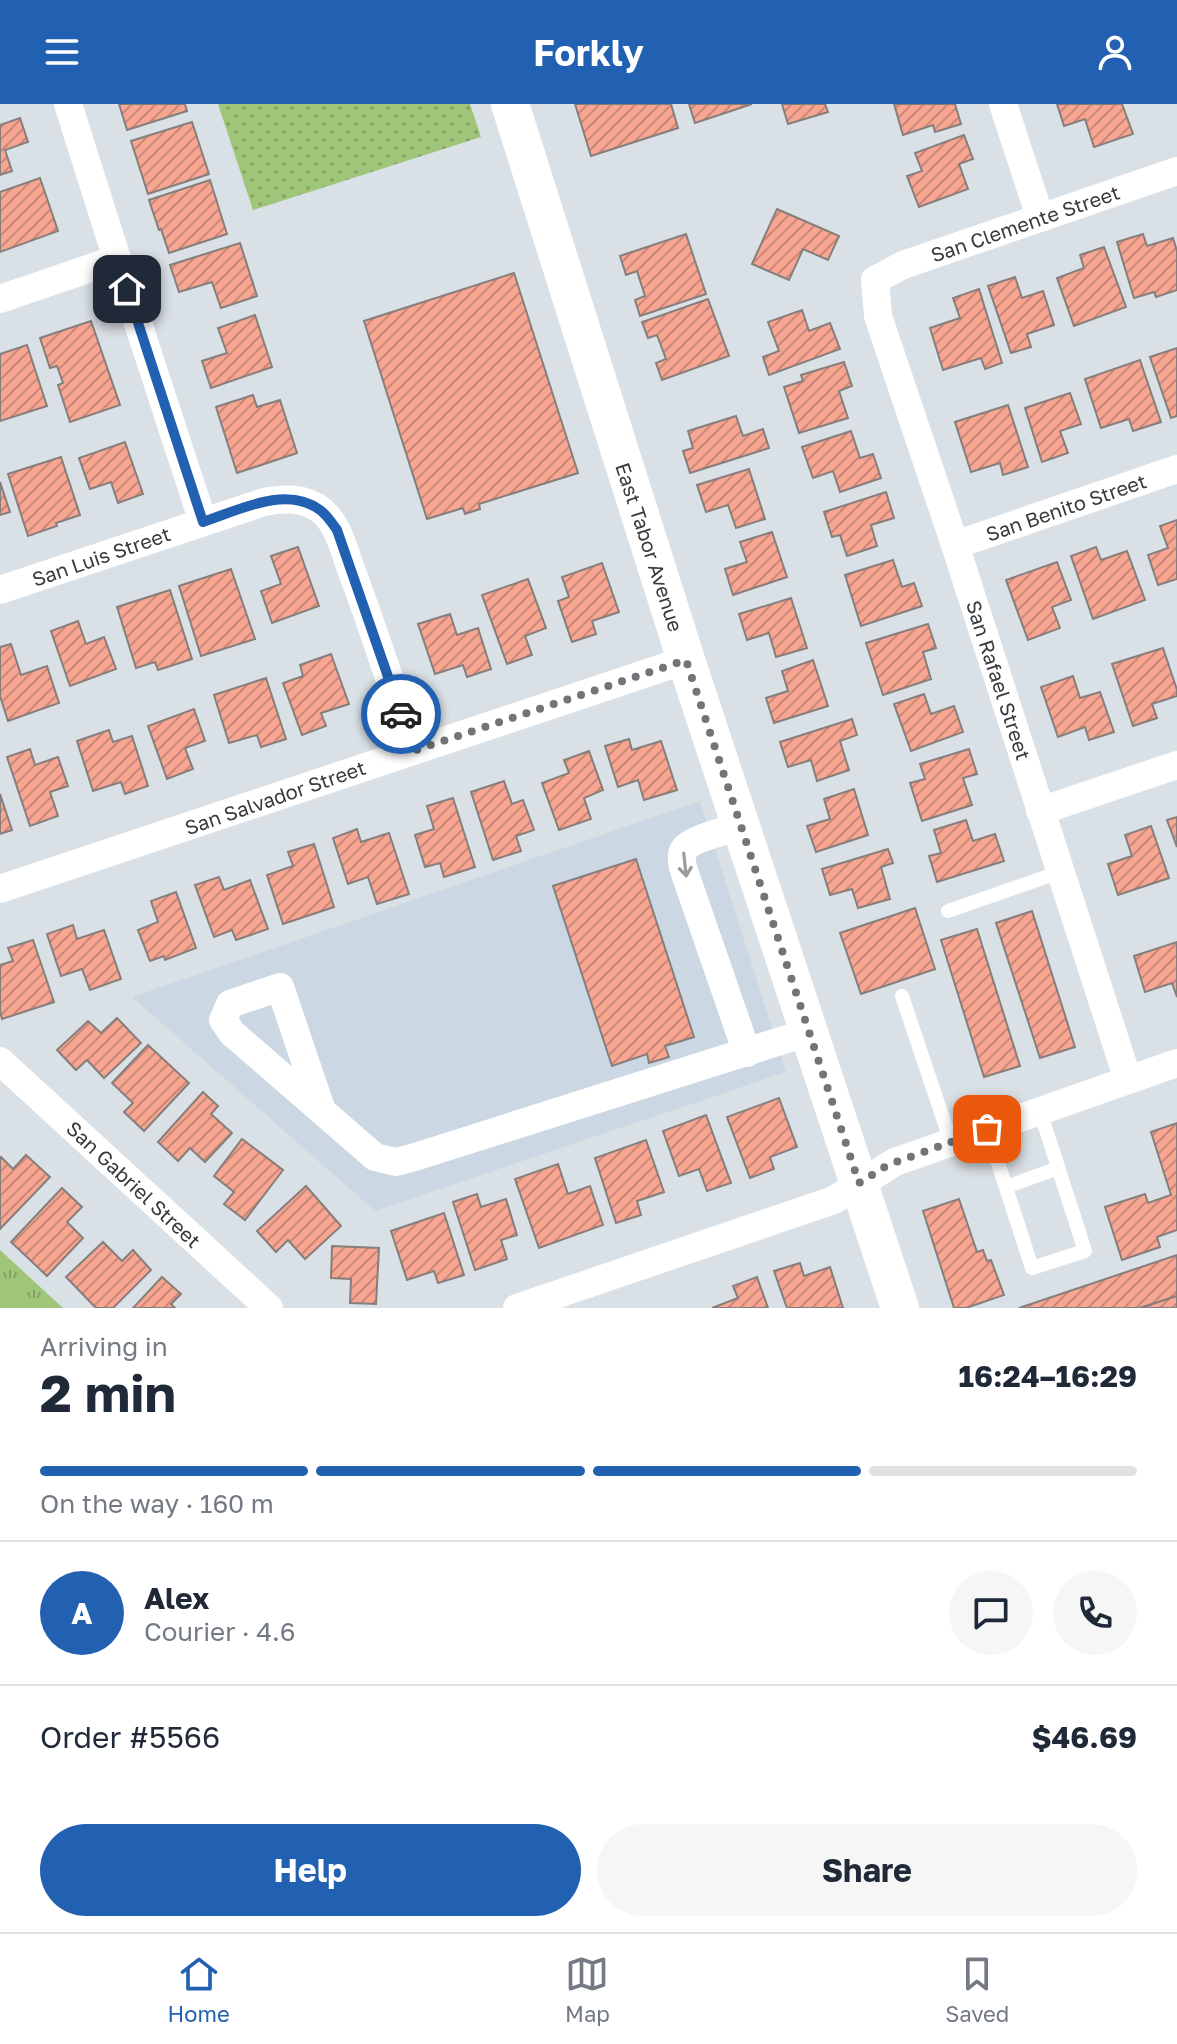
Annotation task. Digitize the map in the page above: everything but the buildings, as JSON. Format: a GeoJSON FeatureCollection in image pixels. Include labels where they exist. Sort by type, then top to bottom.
{"type":"FeatureCollection","features":[{"type":"Feature","properties":{"kind":"main road","name":"East Tabor Avenue"},"geometry":{"type":"LineString","coordinates":[[510,104],[686,660],[900,1308]]}},
{"type":"Feature","properties":{"kind":"street"},"geometry":{"type":"LineString","coordinates":[[68,104],[203,522]]}},
{"type":"Feature","properties":{"kind":"street"},"geometry":{"type":"LineString","coordinates":[[1003,104],[1040,217]]}},
{"type":"Feature","properties":{"kind":"street","name":"San Clemente Street"},"geometry":{"type":"LineString","coordinates":[[875,280],[903,265],[1177,171]]}},
{"type":"Feature","properties":{"kind":"street"},"geometry":{"type":"LineString","coordinates":[[0,299],[117,259]]}},
{"type":"Feature","properties":{"kind":"street","name":"San Rafael Street"},"geometry":{"type":"LineString","coordinates":[[875,280],[878,316],[1128,1080]]}},
{"type":"Feature","properties":{"kind":"street","name":"San Benito Street"},"geometry":{"type":"LineString","coordinates":[[955,545],[1177,469]]}},
{"type":"Feature","properties":{"kind":"street","name":"San Luis Street"},"geometry":{"type":"LineString","coordinates":[[0,590],[264,502],[286,498],[305,502],[323,511],[337,530],[413,751]]}},
{"type":"Feature","properties":{"kind":"street","name":"San Salvador Street"},"geometry":{"type":"LineString","coordinates":[[0,889],[686,660]]}},
{"type":"Feature","properties":{"kind":"street"},"geometry":{"type":"LineString","coordinates":[[1040,811],[1177,765]]}},
{"type":"Feature","properties":{"kind":"street"},"geometry":{"type":"LineString","coordinates":[[741,826],[692,843],[682,855],[683,868],[747,1053]]}},
{"type":"Feature","properties":{"kind":"street"},"geometry":{"type":"LineString","coordinates":[[322,1111],[375,1157],[396,1162],[809,1032]]}},
{"type":"Feature","properties":{"kind":"street","name":"San Gabriel Street"},"geometry":{"type":"LineString","coordinates":[[0,1061],[269,1308]]}},
{"type":"Feature","properties":{"kind":"street"},"geometry":{"type":"LineString","coordinates":[[517,1308],[834,1200],[888,1165],[1177,1063]]}},
{"type":"Feature","properties":{"kind":"lane"},"geometry":{"type":"LineString","coordinates":[[948,911],[1060,872]]}},
{"type":"Feature","properties":{"kind":"lane"},"geometry":{"type":"LineString","coordinates":[[902,996],[951,1142]]}},
{"type":"Feature","properties":{"kind":"lane"},"geometry":{"type":"LineString","coordinates":[[987,1129],[1032,1268],[1085,1251],[1040,1111]]}},
{"type":"Feature","properties":{"kind":"lane"},"geometry":{"type":"LineString","coordinates":[[1006,1187],[1058,1168]]}},
{"type":"Feature","properties":{"kind":"shaded area"},"geometry":{"type":"Polygon","coordinates":[[[700,801],[786,1072],[375,1211],[132,997],[700,801]]]}},
{"type":"Feature","properties":{"kind":"green space"},"geometry":{"type":"Polygon","coordinates":[[[218,104],[470,104],[481,137],[253,210],[218,104]]]}},
{"type":"Feature","properties":{"kind":"green space"},"geometry":{"type":"Polygon","coordinates":[[[0,1250],[63,1308],[0,1308],[0,1250]]]}},
{"type":"Feature","properties":{"kind":"way so far"},"geometry":{"type":"LineString","coordinates":[[401,714],[413,751],[686,660],[859,1183],[888,1165],[987,1129]]}},
{"type":"Feature","properties":{"kind":"route"},"geometry":{"type":"LineString","coordinates":[[127,289],[203,522],[286,498],[305,502],[323,511],[337,530],[401,714]]}}]}
